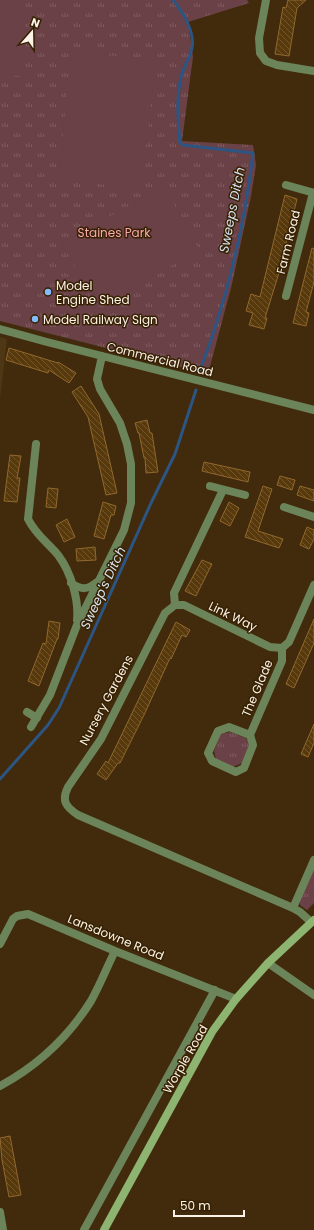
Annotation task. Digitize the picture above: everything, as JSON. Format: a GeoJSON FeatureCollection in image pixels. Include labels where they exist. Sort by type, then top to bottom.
{"type":"FeatureCollection","features":[{"type":"Feature","properties":{"kind":"street"},"geometry":{"type":"LineString","coordinates":[[266,0],[259,38],[260,53],[266,60],[277,65],[314,71]]}},
{"type":"Feature","properties":{"kind":"street"},"geometry":{"type":"LineString","coordinates":[[286,185],[313,193]]}},
{"type":"Feature","properties":{"kind":"street","name":"Farm Road"},"geometry":{"type":"LineString","coordinates":[[286,296],[313,193]]}},
{"type":"Feature","properties":{"kind":"street","name":"Commercial Road"},"geometry":{"type":"LineString","coordinates":[[0,329],[314,410]]}},
{"type":"Feature","properties":{"kind":"street"},"geometry":{"type":"LineString","coordinates":[[30,727],[50,695],[77,625],[124,530],[131,503],[131,464],[127,444],[120,423],[100,389],[97,379],[102,356]]}},
{"type":"Feature","properties":{"kind":"street"},"geometry":{"type":"LineString","coordinates":[[36,444],[28,519],[33,529],[58,555],[66,569],[74,591],[78,610],[77,625]]}},
{"type":"Feature","properties":{"kind":"street"},"geometry":{"type":"LineString","coordinates":[[210,486],[245,495]]}},
{"type":"Feature","properties":{"kind":"street"},"geometry":{"type":"LineString","coordinates":[[174,606],[174,593],[223,490]]}},
{"type":"Feature","properties":{"kind":"street"},"geometry":{"type":"LineString","coordinates":[[284,507],[314,517]]}},
{"type":"Feature","properties":{"kind":"street"},"geometry":{"type":"LineString","coordinates":[[71,583],[80,589],[90,588],[99,580]]}},
{"type":"Feature","properties":{"kind":"street","name":"The Glade"},"geometry":{"type":"LineString","coordinates":[[250,735],[228,727],[218,731],[208,753],[212,761],[236,772],[244,768],[253,745],[250,735],[282,661],[282,648],[289,642],[314,585]]}},
{"type":"Feature","properties":{"kind":"street","name":"Link Way"},"geometry":{"type":"LineString","coordinates":[[174,606],[184,606],[270,647],[282,648]]}},
{"type":"Feature","properties":{"kind":"street","name":"Nursery Gardens"},"geometry":{"type":"LineString","coordinates":[[174,606],[165,613],[101,739],[64,794],[65,803],[70,810],[78,815],[293,908],[313,921]]}},
{"type":"Feature","properties":{"kind":"street"},"geometry":{"type":"LineString","coordinates":[[27,712],[36,718]]}},
{"type":"Feature","properties":{"kind":"street"},"geometry":{"type":"LineString","coordinates":[[293,908],[314,860]]}},
{"type":"Feature","properties":{"kind":"street","name":"Lansdowne Road"},"geometry":{"type":"LineString","coordinates":[[0,944],[13,920],[17,916],[28,914],[115,951],[236,999]]}},
{"type":"Feature","properties":{"kind":"street","name":"Worple Road"},"geometry":{"type":"LineString","coordinates":[[104,1230],[208,1040],[236,999],[268,963],[313,921]]}},
{"type":"Feature","properties":{"kind":"street"},"geometry":{"type":"LineString","coordinates":[[0,1086],[43,1057],[72,1027],[91,1000],[115,951]]}},
{"type":"Feature","properties":{"kind":"street"},"geometry":{"type":"LineString","coordinates":[[268,963],[314,995]]}},
{"type":"Feature","properties":{"kind":"street","name":"Worple Road"},"geometry":{"type":"LineString","coordinates":[[84,1230],[215,990]]}},
{"type":"Feature","properties":{"kind":"street"},"geometry":{"type":"LineString","coordinates":[[0,1212],[3,1230]]}},
{"type":"Feature","properties":{"kind":"shaded area"},"geometry":{"type":"Polygon","coordinates":[[[0,337],[7,339],[0,399],[0,337]]]}},
{"type":"Feature","properties":{"kind":"green space","name":"Staines Park"},"geometry":{"type":"Polygon","coordinates":[[[0,0],[247,0],[249,3],[188,22],[193,57],[182,141],[253,145],[256,165],[251,196],[232,284],[208,374],[0,321],[0,0]]]}},
{"type":"Feature","properties":{"kind":"green space"},"geometry":{"type":"Polygon","coordinates":[[[0,0],[24,0],[21,76],[0,75],[0,0]]]}},
{"type":"Feature","properties":{"kind":"green space"},"geometry":{"type":"Polygon","coordinates":[[[72,51],[156,61],[141,189],[58,179],[72,51]]]}},
{"type":"Feature","properties":{"kind":"green space"},"geometry":{"type":"Polygon","coordinates":[[[164,186],[199,250],[97,307],[62,243],[164,186]]]}},
{"type":"Feature","properties":{"kind":"green space"},"geometry":{"type":"Polygon","coordinates":[[[230,732],[246,738],[249,744],[242,763],[233,767],[216,759],[214,751],[220,734],[230,732]]]}},
{"type":"Feature","properties":{"kind":"green space"},"geometry":{"type":"Polygon","coordinates":[[[314,862],[314,903],[307,910],[300,905],[300,896],[314,862]]]}},
{"type":"Feature","properties":{"kind":"building"},"geometry":{"type":"Polygon","coordinates":[[[288,0],[306,0],[297,8],[289,56],[275,54],[283,7],[286,8],[288,0]]]}},
{"type":"Feature","properties":{"kind":"building"},"geometry":{"type":"Polygon","coordinates":[[[285,195],[297,199],[278,276],[265,318],[267,318],[264,329],[249,325],[253,313],[246,311],[251,294],[260,297],[285,195]]]}},
{"type":"Feature","properties":{"kind":"building"},"geometry":{"type":"Polygon","coordinates":[[[312,248],[314,249],[314,282],[306,312],[309,313],[306,326],[293,323],[312,248]]]}},
{"type":"Feature","properties":{"kind":"building"},"geometry":{"type":"Polygon","coordinates":[[[9,348],[58,362],[76,373],[69,383],[49,370],[48,373],[6,360],[9,348]]]}},
{"type":"Feature","properties":{"kind":"building"},"geometry":{"type":"Polygon","coordinates":[[[81,386],[99,414],[117,493],[106,495],[88,417],[72,392],[81,386]]]}},
{"type":"Feature","properties":{"kind":"building"},"geometry":{"type":"Polygon","coordinates":[[[147,420],[150,433],[152,433],[158,472],[146,473],[145,458],[135,423],[147,420]]]}},
{"type":"Feature","properties":{"kind":"building"},"geometry":{"type":"Polygon","coordinates":[[[10,455],[21,456],[17,478],[20,478],[17,502],[4,501],[10,455]]]}},
{"type":"Feature","properties":{"kind":"building"},"geometry":{"type":"Polygon","coordinates":[[[204,462],[250,472],[248,482],[202,471],[204,462]]]}},
{"type":"Feature","properties":{"kind":"building"},"geometry":{"type":"Polygon","coordinates":[[[280,476],[295,480],[292,490],[277,485],[280,476]]]}},
{"type":"Feature","properties":{"kind":"building"},"geometry":{"type":"Polygon","coordinates":[[[263,486],[272,489],[258,531],[283,539],[279,548],[245,537],[263,486]]]}},
{"type":"Feature","properties":{"kind":"building"},"geometry":{"type":"Polygon","coordinates":[[[300,486],[314,490],[314,501],[297,495],[300,486]]]}},
{"type":"Feature","properties":{"kind":"building"},"geometry":{"type":"Polygon","coordinates":[[[48,488],[58,489],[56,508],[46,507],[48,488]]]}},
{"type":"Feature","properties":{"kind":"building"},"geometry":{"type":"Polygon","coordinates":[[[103,502],[116,506],[114,515],[111,515],[104,539],[94,536],[103,502]]]}},
{"type":"Feature","properties":{"kind":"building"},"geometry":{"type":"Polygon","coordinates":[[[229,502],[239,508],[230,526],[220,521],[229,502]]]}},
{"type":"Feature","properties":{"kind":"building"},"geometry":{"type":"Polygon","coordinates":[[[67,519],[75,537],[64,542],[56,525],[67,519]]]}},
{"type":"Feature","properties":{"kind":"building"},"geometry":{"type":"Polygon","coordinates":[[[307,527],[314,530],[314,539],[309,549],[300,545],[307,527]]]}},
{"type":"Feature","properties":{"kind":"building"},"geometry":{"type":"Polygon","coordinates":[[[95,547],[96,560],[77,561],[76,549],[95,547]]]}},
{"type":"Feature","properties":{"kind":"building"},"geometry":{"type":"Polygon","coordinates":[[[202,560],[212,564],[196,596],[185,591],[202,560]]]}},
{"type":"Feature","properties":{"kind":"building"},"geometry":{"type":"Polygon","coordinates":[[[314,619],[314,643],[294,688],[286,684],[314,619]]]}},
{"type":"Feature","properties":{"kind":"building"},"geometry":{"type":"Polygon","coordinates":[[[49,621],[60,623],[58,639],[39,686],[28,681],[43,643],[46,644],[49,621]]]}},
{"type":"Feature","properties":{"kind":"building"},"geometry":{"type":"Polygon","coordinates":[[[176,622],[190,630],[186,637],[182,635],[120,763],[118,763],[106,780],[97,774],[106,761],[108,763],[176,622]]]}},
{"type":"Feature","properties":{"kind":"building"},"geometry":{"type":"Polygon","coordinates":[[[314,724],[314,743],[308,757],[301,754],[314,724]]]}},
{"type":"Feature","properties":{"kind":"building"},"geometry":{"type":"Polygon","coordinates":[[[10,1136],[21,1195],[9,1197],[2,1160],[0,1138],[10,1136]]]}},
{"type":"Feature","properties":{"kind":"waterway","name":"Sweeps Ditch"},"geometry":{"type":"LineString","coordinates":[[173,0],[181,10],[192,35],[191,52],[182,73],[179,85],[178,110],[180,143],[183,145],[253,153],[240,236],[218,318],[200,370]]}},
{"type":"Feature","properties":{"kind":"waterway","name":"Sweep's Ditch"},"geometry":{"type":"LineString","coordinates":[[0,779],[48,725],[59,708],[151,503],[175,454],[196,390]]}},
{"type":"Feature","properties":{"kind":"place","name":"Model Engine Shed"},"geometry":{"type":"Point","coordinates":[48,292]}},
{"type":"Feature","properties":{"kind":"place","name":"Model Railway Sign"},"geometry":{"type":"Point","coordinates":[35,319]}}]}
